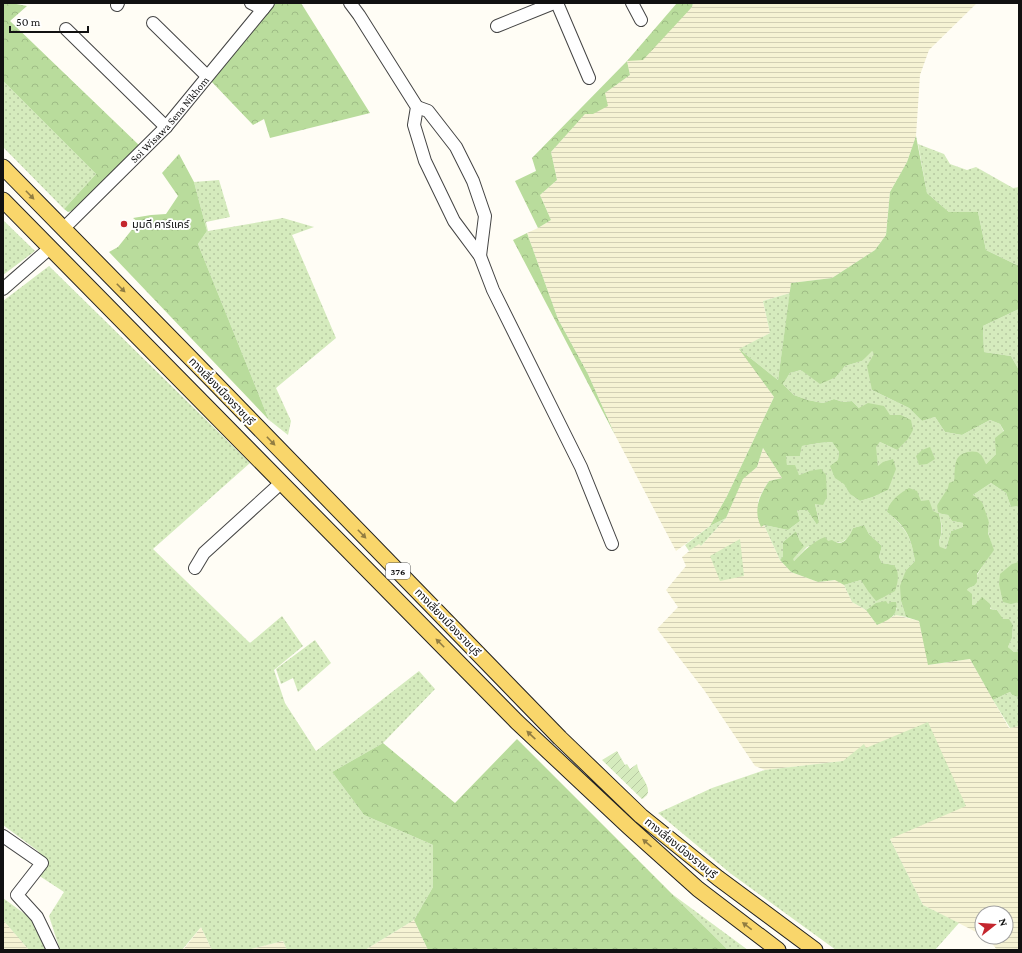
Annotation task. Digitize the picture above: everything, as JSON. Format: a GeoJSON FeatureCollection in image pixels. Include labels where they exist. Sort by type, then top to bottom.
{"type":"FeatureCollection","features":[{"type":"Feature","properties":{"kind":"main road","name":"ทางเลี่ยงเมืองราชบุรี"},"geometry":{"type":"LineString","coordinates":[[3,167],[560,738],[641,816],[718,878],[815,950]]}},
{"type":"Feature","properties":{"kind":"main road","name":"ทางเลี่ยงเมืองราชบุรี"},"geometry":{"type":"LineString","coordinates":[[3,200],[517,722],[629,827],[698,889],[778,950]]}},
{"type":"Feature","properties":{"kind":"main road"},"geometry":{"type":"LineString","coordinates":[[548,751],[560,738]]}},
{"type":"Feature","properties":{"kind":"street"},"geometry":{"type":"LineString","coordinates":[[251,3],[266,6]]}},
{"type":"Feature","properties":{"kind":"street"},"geometry":{"type":"LineString","coordinates":[[350,3],[359,14],[417,108],[414,125],[426,162],[454,221],[480,256],[493,290],[580,466],[612,544]]}},
{"type":"Feature","properties":{"kind":"street"},"geometry":{"type":"LineString","coordinates":[[497,26],[556,3],[589,78]]}},
{"type":"Feature","properties":{"kind":"street"},"geometry":{"type":"LineString","coordinates":[[632,3],[641,20]]}},
{"type":"Feature","properties":{"kind":"street","name":"Soi Wisawa Sena Nikhom"},"geometry":{"type":"LineString","coordinates":[[63,229],[166,127],[266,6]]}},
{"type":"Feature","properties":{"kind":"street"},"geometry":{"type":"LineString","coordinates":[[153,23],[207,76]]}},
{"type":"Feature","properties":{"kind":"street"},"geometry":{"type":"LineString","coordinates":[[66,29],[166,127]]}},
{"type":"Feature","properties":{"kind":"street"},"geometry":{"type":"LineString","coordinates":[[417,108],[428,111],[456,147],[473,181],[484,216],[480,256]]}},
{"type":"Feature","properties":{"kind":"street"},"geometry":{"type":"LineString","coordinates":[[3,289],[50,248]]}},
{"type":"Feature","properties":{"kind":"street"},"geometry":{"type":"LineString","coordinates":[[195,568],[204,553],[282,482]]}},
{"type":"Feature","properties":{"kind":"street"},"geometry":{"type":"LineString","coordinates":[[3,836],[42,863],[17,895],[37,917],[53,950]]}},
{"type":"Feature","properties":{"kind":"shaded area"},"geometry":{"type":"Polygon","coordinates":[[[693,3],[977,3],[929,50],[920,75],[916,136],[907,162],[890,192],[886,235],[875,250],[832,278],[791,283],[790,293],[763,301],[770,333],[740,349],[774,397],[727,496],[710,526],[676,551],[615,435],[588,374],[558,319],[527,233],[551,220],[540,195],[557,180],[551,152],[585,114],[593,114],[605,93],[630,75],[627,61],[692,7],[693,3]]]}},
{"type":"Feature","properties":{"kind":"shaded area"},"geometry":{"type":"Polygon","coordinates":[[[763,448],[782,478],[769,481],[758,501],[764,525],[780,560],[791,572],[818,582],[836,580],[844,585],[852,602],[866,610],[877,625],[896,615],[919,621],[929,665],[970,659],[1009,728],[1019,726],[1019,950],[997,950],[993,945],[1014,945],[1014,905],[974,905],[974,931],[923,905],[890,839],[864,745],[844,761],[765,770],[755,766],[704,690],[657,629],[678,607],[666,590],[686,566],[682,557],[699,543],[701,546],[726,518],[743,478],[757,467],[763,448]]]}},
{"type":"Feature","properties":{"kind":"shaded area"},"geometry":{"type":"Polygon","coordinates":[[[3,920],[29,950],[3,950],[3,920]]]}},
{"type":"Feature","properties":{"kind":"shaded area"},"geometry":{"type":"Polygon","coordinates":[[[414,920],[428,950],[365,950],[414,920]]]}},
{"type":"Feature","properties":{"kind":"shaded area"},"geometry":{"type":"Polygon","coordinates":[[[201,927],[212,950],[183,950],[201,927]]]}},
{"type":"Feature","properties":{"kind":"shaded area"},"geometry":{"type":"Polygon","coordinates":[[[283,941],[287,950],[247,950],[283,941]]]}},
{"type":"Feature","properties":{"kind":"green space"},"geometry":{"type":"Polygon","coordinates":[[[3,3],[27,6],[10,21],[141,147],[75,210],[68,212],[64,209],[96,174],[3,81],[3,3]]]}},
{"type":"Feature","properties":{"kind":"green space"},"geometry":{"type":"Polygon","coordinates":[[[276,3],[301,3],[370,113],[270,138],[264,119],[253,125],[210,80],[276,3]]]}},
{"type":"Feature","properties":{"kind":"green space"},"geometry":{"type":"Polygon","coordinates":[[[677,3],[693,3],[692,7],[643,60],[627,61],[677,3]]]}},
{"type":"Feature","properties":{"kind":"green space"},"geometry":{"type":"Polygon","coordinates":[[[627,61],[630,75],[605,93],[608,106],[593,114],[585,114],[551,152],[557,180],[540,195],[551,220],[538,228],[515,181],[536,171],[532,158],[627,61]]]}},
{"type":"Feature","properties":{"kind":"green space"},"geometry":{"type":"Polygon","coordinates":[[[3,81],[96,174],[64,209],[3,147],[3,81]]]}},
{"type":"Feature","properties":{"kind":"green space"},"geometry":{"type":"Polygon","coordinates":[[[916,136],[927,193],[949,212],[978,212],[986,250],[1019,266],[1019,309],[983,326],[984,352],[1011,356],[1019,370],[1019,506],[1011,507],[1006,493],[991,483],[973,495],[982,502],[989,522],[988,533],[994,550],[977,574],[977,582],[974,586],[967,590],[972,594],[972,605],[975,605],[982,597],[990,604],[990,609],[997,610],[1003,619],[1009,619],[1013,625],[1012,638],[1008,647],[1014,652],[1019,651],[1019,697],[1012,695],[1010,692],[993,700],[970,659],[928,665],[919,621],[906,617],[901,601],[900,586],[906,570],[915,561],[912,545],[904,528],[887,512],[892,501],[902,492],[909,488],[917,491],[921,501],[929,500],[933,511],[939,514],[941,534],[939,545],[940,547],[946,549],[951,531],[963,527],[963,523],[952,521],[948,515],[938,512],[937,505],[948,488],[949,483],[954,481],[957,459],[963,454],[974,451],[983,457],[986,464],[996,454],[995,438],[1004,431],[1000,424],[990,420],[962,435],[945,432],[935,417],[922,421],[909,408],[872,390],[867,366],[874,354],[872,351],[862,361],[845,366],[836,377],[820,384],[801,370],[790,373],[783,384],[794,395],[808,400],[823,403],[834,399],[843,402],[852,401],[859,408],[868,403],[884,406],[890,415],[901,415],[911,420],[913,430],[908,439],[897,450],[880,442],[876,447],[878,466],[883,462],[893,459],[896,469],[888,490],[860,501],[850,494],[844,484],[835,478],[830,466],[838,460],[839,452],[832,442],[802,446],[800,456],[786,456],[787,465],[795,465],[799,475],[809,471],[821,469],[826,475],[827,497],[823,505],[815,504],[819,521],[817,525],[807,510],[797,510],[800,521],[788,530],[764,525],[761,527],[757,515],[757,509],[762,492],[769,481],[782,478],[763,448],[757,467],[743,479],[726,518],[710,526],[727,496],[774,397],[739,349],[778,380],[791,283],[832,278],[875,250],[886,235],[890,192],[907,162],[916,136]]]}},
{"type":"Feature","properties":{"kind":"green space"},"geometry":{"type":"Polygon","coordinates":[[[918,144],[944,154],[950,164],[967,170],[976,167],[1013,188],[1019,187],[1019,266],[986,250],[978,212],[949,212],[927,193],[918,144]]]}},
{"type":"Feature","properties":{"kind":"green space"},"geometry":{"type":"Polygon","coordinates":[[[179,154],[194,182],[207,231],[198,244],[269,420],[109,252],[118,247],[138,222],[133,218],[166,214],[178,196],[162,173],[179,154]]]}},
{"type":"Feature","properties":{"kind":"green space"},"geometry":{"type":"Polygon","coordinates":[[[219,180],[230,217],[206,222],[208,231],[283,218],[314,227],[292,235],[336,338],[276,388],[291,421],[288,435],[269,420],[198,244],[207,231],[194,182],[219,180]]]}},
{"type":"Feature","properties":{"kind":"green space"},"geometry":{"type":"Polygon","coordinates":[[[3,220],[35,251],[3,275],[3,220]]]}},
{"type":"Feature","properties":{"kind":"green space"},"geometry":{"type":"Polygon","coordinates":[[[527,233],[558,319],[588,374],[615,435],[513,240],[527,233]]]}},
{"type":"Feature","properties":{"kind":"green space"},"geometry":{"type":"Polygon","coordinates":[[[49,266],[250,463],[153,549],[250,643],[282,616],[303,646],[274,670],[285,703],[316,751],[419,671],[435,689],[383,743],[332,772],[364,815],[433,845],[433,887],[414,920],[365,950],[287,950],[283,941],[247,950],[212,950],[201,927],[182,950],[60,950],[49,916],[64,892],[38,875],[46,864],[38,851],[3,825],[3,301],[49,266]]]}},
{"type":"Feature","properties":{"kind":"green space"},"geometry":{"type":"Polygon","coordinates":[[[790,293],[778,380],[739,349],[770,333],[763,301],[790,293]]]}},
{"type":"Feature","properties":{"kind":"green space"},"geometry":{"type":"Polygon","coordinates":[[[1019,309],[1019,370],[1011,356],[984,352],[983,326],[1019,309]]]}},
{"type":"Feature","properties":{"kind":"green space"},"geometry":{"type":"Polygon","coordinates":[[[871,350],[874,353],[872,390],[909,408],[922,421],[935,417],[945,432],[962,435],[990,420],[1000,424],[1004,432],[996,454],[985,465],[982,457],[955,475],[954,481],[937,505],[942,514],[948,515],[952,521],[963,523],[963,527],[951,531],[946,549],[940,548],[939,545],[942,530],[939,514],[887,512],[899,523],[910,539],[915,561],[906,570],[901,601],[906,617],[896,615],[893,617],[897,608],[881,603],[866,610],[852,602],[844,585],[861,580],[894,565],[882,563],[879,557],[882,546],[869,534],[864,525],[853,528],[848,538],[842,542],[828,541],[807,547],[794,561],[792,560],[800,541],[796,531],[783,542],[783,556],[780,560],[764,525],[788,530],[800,521],[797,510],[807,510],[817,525],[819,520],[809,471],[799,475],[787,465],[785,456],[800,456],[802,446],[832,442],[839,452],[839,468],[847,489],[860,501],[888,490],[878,466],[875,447],[880,442],[897,450],[901,415],[890,415],[859,408],[852,401],[843,402],[834,399],[823,403],[808,400],[794,395],[783,384],[790,373],[801,370],[836,377],[845,366],[862,361],[871,350]]]}},
{"type":"Feature","properties":{"kind":"green space"},"geometry":{"type":"Polygon","coordinates":[[[930,447],[935,459],[927,464],[919,465],[916,456],[922,450],[930,447]]]}},
{"type":"Feature","properties":{"kind":"green space"},"geometry":{"type":"Polygon","coordinates":[[[991,483],[1006,493],[1011,507],[1019,506],[1019,651],[1014,652],[1008,647],[1012,638],[1013,625],[1009,620],[1003,620],[997,610],[972,605],[967,590],[974,586],[977,575],[993,550],[988,532],[989,522],[973,495],[991,483]]]}},
{"type":"Feature","properties":{"kind":"green space"},"geometry":{"type":"Polygon","coordinates":[[[726,518],[701,546],[699,544],[689,551],[685,545],[710,526],[726,518]]]}},
{"type":"Feature","properties":{"kind":"green space"},"geometry":{"type":"Polygon","coordinates":[[[864,525],[869,534],[882,546],[879,557],[882,563],[894,565],[898,574],[898,581],[895,591],[876,601],[861,580],[844,585],[835,580],[818,582],[791,572],[780,560],[783,556],[783,542],[796,531],[804,546],[793,559],[794,561],[816,541],[825,537],[828,541],[832,540],[839,543],[842,542],[850,535],[853,528],[864,525]]]}},
{"type":"Feature","properties":{"kind":"green space"},"geometry":{"type":"Polygon","coordinates":[[[740,539],[744,576],[720,581],[710,556],[740,539]]]}},
{"type":"Feature","properties":{"kind":"green space"},"geometry":{"type":"Polygon","coordinates":[[[1019,562],[1019,602],[1011,604],[1003,602],[999,584],[1000,574],[1012,564],[1019,562]]]}},
{"type":"Feature","properties":{"kind":"green space"},"geometry":{"type":"Polygon","coordinates":[[[886,601],[888,604],[891,602],[896,602],[896,611],[894,615],[877,625],[866,610],[876,603],[886,601]]]}},
{"type":"Feature","properties":{"kind":"green space"},"geometry":{"type":"Polygon","coordinates":[[[315,640],[331,663],[298,692],[293,678],[281,684],[276,669],[315,640]]]}},
{"type":"Feature","properties":{"kind":"green space"},"geometry":{"type":"Polygon","coordinates":[[[1010,692],[1012,695],[1019,697],[1019,726],[1010,728],[993,700],[1010,692]]]}},
{"type":"Feature","properties":{"kind":"green space"},"geometry":{"type":"Polygon","coordinates":[[[928,722],[966,806],[890,839],[923,905],[959,923],[935,950],[836,950],[730,873],[658,813],[712,788],[765,770],[843,761],[864,744],[866,748],[928,722]]]}},
{"type":"Feature","properties":{"kind":"green space"},"geometry":{"type":"Polygon","coordinates":[[[517,739],[728,950],[428,950],[414,920],[433,887],[433,845],[364,815],[332,772],[383,743],[455,803],[517,739]]]}},
{"type":"Feature","properties":{"kind":"green space"},"geometry":{"type":"Polygon","coordinates":[[[617,751],[625,765],[627,764],[630,769],[637,764],[648,788],[647,795],[643,799],[602,760],[617,751]]]}},
{"type":"Feature","properties":{"kind":"green space"},"geometry":{"type":"Polygon","coordinates":[[[672,894],[748,950],[728,950],[672,894]]]}},
{"type":"Feature","properties":{"kind":"green space"},"geometry":{"type":"Polygon","coordinates":[[[3,898],[33,920],[48,950],[29,950],[3,920],[3,898]]]}},
{"type":"Feature","properties":{"kind":"place","name":"มุมดี คาร์แคร์"},"geometry":{"type":"Point","coordinates":[124,224]}}]}
